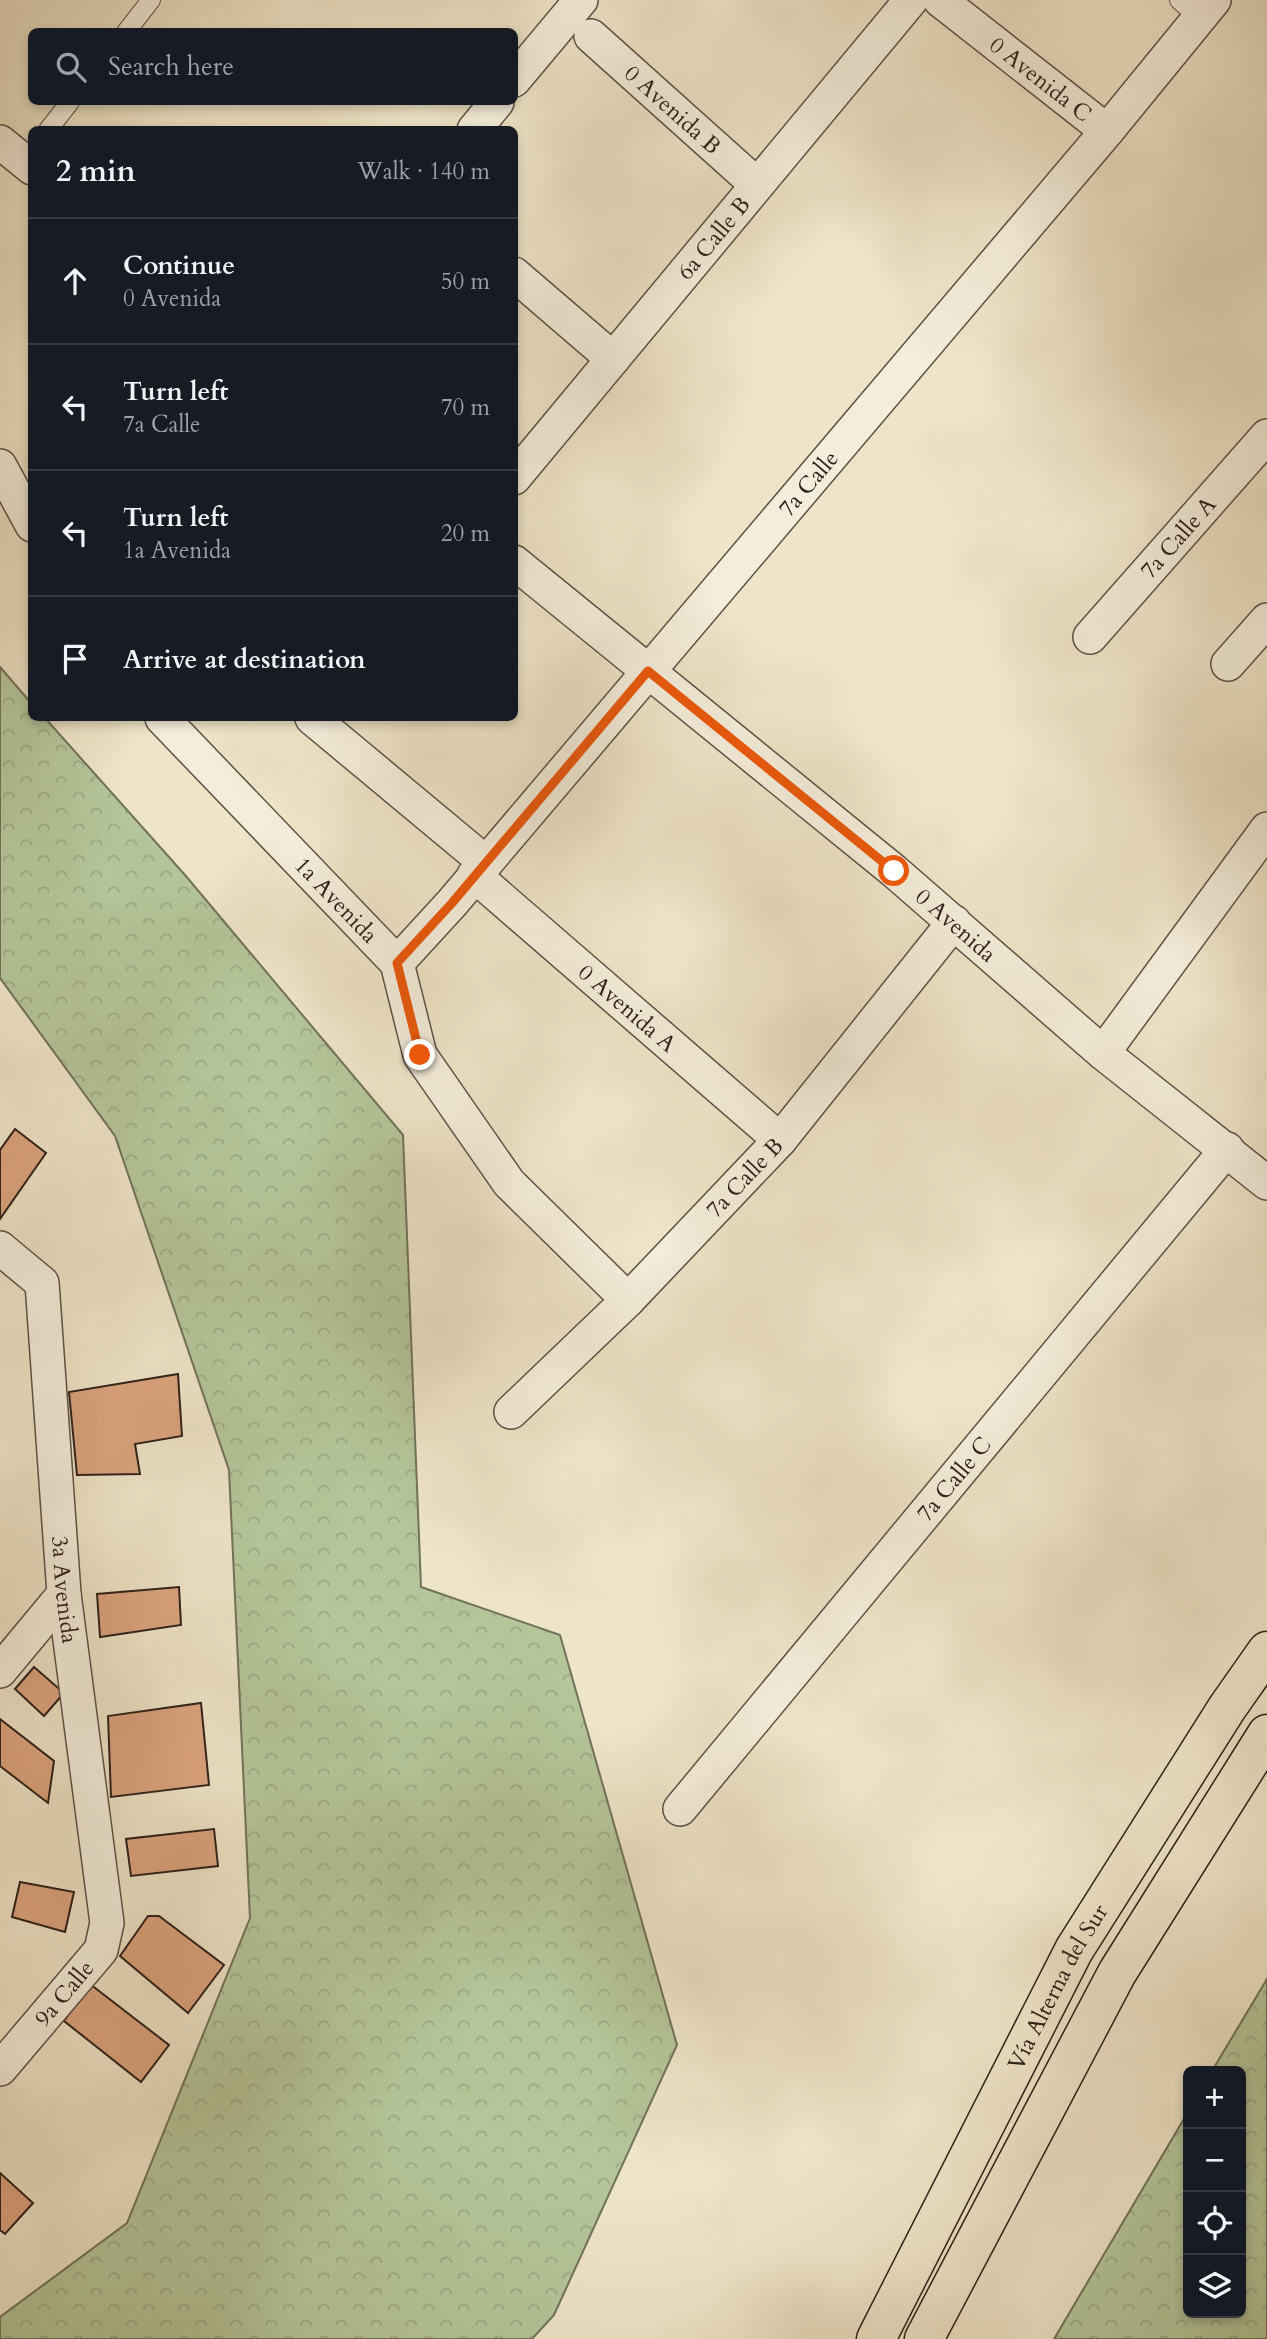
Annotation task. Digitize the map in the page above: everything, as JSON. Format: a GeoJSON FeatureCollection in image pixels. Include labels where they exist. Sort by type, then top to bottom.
{"type":"FeatureCollection","features":[{"type":"Feature","properties":{"kind":"highway","name":"Vía Alterna del Sur"},"geometry":{"type":"LineString","coordinates":[[876,2339],[1074,1950],[1227,1708],[1267,1651]]}},
{"type":"Feature","properties":{"kind":"highway","name":"Vía Alterna del Sur"},"geometry":{"type":"LineString","coordinates":[[924,2339],[1117,1973],[1267,1734]]}},
{"type":"Feature","properties":{"kind":"street"},"geometry":{"type":"LineString","coordinates":[[518,75],[581,0]]}},
{"type":"Feature","properties":{"kind":"street","name":"6a Calle B"},"geometry":{"type":"LineString","coordinates":[[518,473],[911,0]]}},
{"type":"Feature","properties":{"kind":"street","name":"0 Avenida C"},"geometry":{"type":"LineString","coordinates":[[940,0],[1107,131]]}},
{"type":"Feature","properties":{"kind":"street","name":"7a Calle"},"geometry":{"type":"LineString","coordinates":[[397,963],[452,903],[1107,131],[1197,6]]}},
{"type":"Feature","properties":{"kind":"street","name":"0 Avenida B"},"geometry":{"type":"LineString","coordinates":[[591,36],[756,184]]}},
{"type":"Feature","properties":{"kind":"street"},"geometry":{"type":"LineString","coordinates":[[477,126],[495,105]]}},
{"type":"Feature","properties":{"kind":"street"},"geometry":{"type":"LineString","coordinates":[[518,277],[613,359]]}},
{"type":"Feature","properties":{"kind":"street","name":"7a Calle A"},"geometry":{"type":"LineString","coordinates":[[1090,637],[1267,436]]}},
{"type":"Feature","properties":{"kind":"street"},"geometry":{"type":"LineString","coordinates":[[0,466],[28,518]]}},
{"type":"Feature","properties":{"kind":"street","name":"0 Avenida"},"geometry":{"type":"LineString","coordinates":[[518,565],[954,922],[1103,1053],[1267,1183]]}},
{"type":"Feature","properties":{"kind":"street"},"geometry":{"type":"LineString","coordinates":[[1228,664],[1267,620]]}},
{"type":"Feature","properties":{"kind":"street","name":"1a Avenida"},"geometry":{"type":"LineString","coordinates":[[165,721],[397,963],[420,1055],[509,1183],[628,1300]]}},
{"type":"Feature","properties":{"kind":"street","name":"0 Avenida A"},"geometry":{"type":"LineString","coordinates":[[315,721],[780,1140]]}},
{"type":"Feature","properties":{"kind":"street"},"geometry":{"type":"LineString","coordinates":[[1103,1053],[1267,829]]}},
{"type":"Feature","properties":{"kind":"street","name":"7a Calle B"},"geometry":{"type":"LineString","coordinates":[[512,1412],[628,1300],[780,1140],[954,922]]}},
{"type":"Feature","properties":{"kind":"street","name":"7a Calle C"},"geometry":{"type":"LineString","coordinates":[[680,1809],[1227,1149]]}},
{"type":"Feature","properties":{"kind":"street","name":"3a Avenida"},"geometry":{"type":"LineString","coordinates":[[0,1248],[42,1283],[64,1594],[105,1898],[107,1923],[101,1950]]}},
{"type":"Feature","properties":{"kind":"street"},"geometry":{"type":"LineString","coordinates":[[0,1671],[64,1594]]}},
{"type":"Feature","properties":{"kind":"street","name":"9a Calle"},"geometry":{"type":"LineString","coordinates":[[0,2068],[101,1950]]}},
{"type":"Feature","properties":{"kind":"lane"},"geometry":{"type":"LineString","coordinates":[[129,28],[151,0]]}},
{"type":"Feature","properties":{"kind":"lane"},"geometry":{"type":"LineString","coordinates":[[51,126],[68,105]]}},
{"type":"Feature","properties":{"kind":"green space"},"geometry":{"type":"Polygon","coordinates":[[[0,667],[28,700],[28,721],[48,721],[185,875],[403,1135],[421,1587],[560,1635],[677,2045],[554,2315],[532,2339],[0,2339],[0,2317],[127,2223],[250,1918],[229,1470],[115,1136],[0,978],[0,667]]]}},
{"type":"Feature","properties":{"kind":"green space"},"geometry":{"type":"Polygon","coordinates":[[[1267,1979],[1267,2339],[1054,2339],[1183,2120],[1183,2318],[1246,2318],[1246,2066],[1215,2066],[1267,1979]]]}},
{"type":"Feature","properties":{"kind":"building"},"geometry":{"type":"Polygon","coordinates":[[[15,1129],[46,1153],[0,1219],[0,1150],[15,1129]]]}},
{"type":"Feature","properties":{"kind":"building"},"geometry":{"type":"Polygon","coordinates":[[[178,1374],[182,1436],[135,1444],[140,1474],[77,1475],[69,1392],[178,1374]]]}},
{"type":"Feature","properties":{"kind":"building"},"geometry":{"type":"Polygon","coordinates":[[[179,1587],[181,1625],[100,1637],[97,1594],[179,1587]]]}},
{"type":"Feature","properties":{"kind":"building"},"geometry":{"type":"Polygon","coordinates":[[[34,1667],[64,1693],[44,1716],[15,1689],[34,1667]]]}},
{"type":"Feature","properties":{"kind":"building"},"geometry":{"type":"Polygon","coordinates":[[[201,1703],[209,1785],[111,1797],[108,1716],[201,1703]]]}},
{"type":"Feature","properties":{"kind":"building"},"geometry":{"type":"Polygon","coordinates":[[[0,1719],[54,1761],[48,1803],[0,1766],[0,1719]]]}},
{"type":"Feature","properties":{"kind":"building"},"geometry":{"type":"Polygon","coordinates":[[[214,1829],[218,1866],[131,1876],[126,1839],[214,1829]]]}},
{"type":"Feature","properties":{"kind":"building"},"geometry":{"type":"Polygon","coordinates":[[[20,1882],[74,1892],[65,1932],[12,1917],[20,1882]]]}},
{"type":"Feature","properties":{"kind":"building"},"geometry":{"type":"Polygon","coordinates":[[[148,1916],[159,1916],[224,1965],[188,2013],[120,1956],[148,1916]]]}},
{"type":"Feature","properties":{"kind":"building"},"geometry":{"type":"Polygon","coordinates":[[[90,1984],[169,2045],[141,2082],[64,2021],[90,1984]]]}},
{"type":"Feature","properties":{"kind":"building"},"geometry":{"type":"Polygon","coordinates":[[[0,2173],[33,2203],[5,2234],[0,2230],[0,2173]]]}},
{"type":"Feature","properties":{"kind":"route"},"geometry":{"type":"LineString","coordinates":[[420,1055],[397,963],[452,903],[648,671],[894,871]]}}]}
